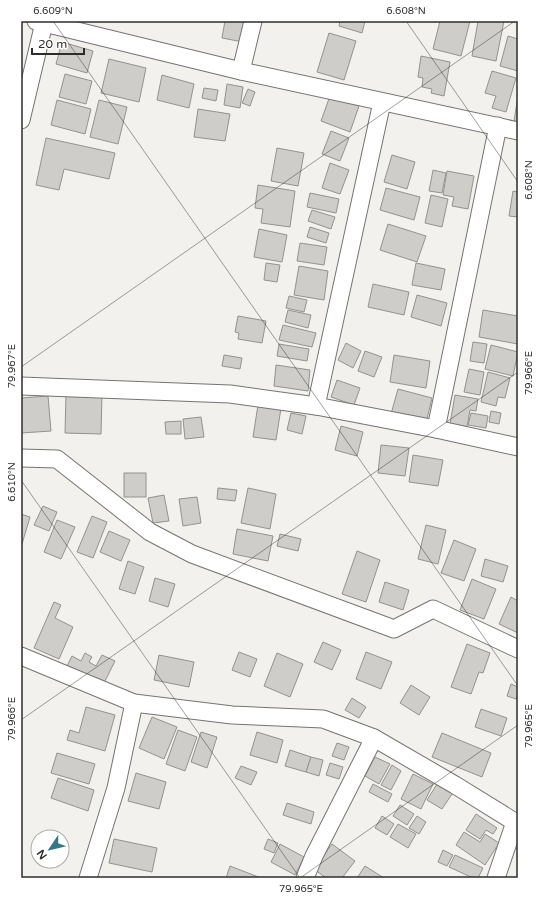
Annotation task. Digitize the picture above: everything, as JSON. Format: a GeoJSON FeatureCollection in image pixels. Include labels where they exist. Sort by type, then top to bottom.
{"type":"FeatureCollection","features":[{"type":"Feature","properties":{"kind":"street"},"geometry":{"type":"LineString","coordinates":[[241,71],[253,21]]}},
{"type":"Feature","properties":{"kind":"street"},"geometry":{"type":"LineString","coordinates":[[21,120],[40,22],[241,71],[518,131]]}},
{"type":"Feature","properties":{"kind":"street"},"geometry":{"type":"LineString","coordinates":[[316,406],[382,102]]}},
{"type":"Feature","properties":{"kind":"street"},"geometry":{"type":"LineString","coordinates":[[436,429],[498,126]]}},
{"type":"Feature","properties":{"kind":"street"},"geometry":{"type":"LineString","coordinates":[[21,386],[230,394],[316,406],[518,446]]}},
{"type":"Feature","properties":{"kind":"street"},"geometry":{"type":"LineString","coordinates":[[21,458],[57,459],[150,532],[192,554],[394,629],[433,609],[518,649]]}},
{"type":"Feature","properties":{"kind":"street"},"geometry":{"type":"LineString","coordinates":[[21,656],[134,703],[232,715],[323,719],[374,738],[455,784],[517,823],[496,878]]}},
{"type":"Feature","properties":{"kind":"street"},"geometry":{"type":"LineString","coordinates":[[88,878],[116,788],[134,703]]}},
{"type":"Feature","properties":{"kind":"street"},"geometry":{"type":"LineString","coordinates":[[305,878],[314,856],[374,738]]}},
{"type":"Feature","properties":{"kind":"building"},"geometry":{"type":"Polygon","coordinates":[[[225,21],[248,21],[243,42],[222,38],[225,21]]]}},
{"type":"Feature","properties":{"kind":"building"},"geometry":{"type":"Polygon","coordinates":[[[340,21],[365,21],[362,33],[339,26],[340,21]]]}},
{"type":"Feature","properties":{"kind":"building"},"geometry":{"type":"Polygon","coordinates":[[[440,21],[470,21],[461,56],[433,49],[440,21]]]}},
{"type":"Feature","properties":{"kind":"building"},"geometry":{"type":"Polygon","coordinates":[[[478,21],[504,21],[496,61],[472,56],[478,21]]]}},
{"type":"Feature","properties":{"kind":"building"},"geometry":{"type":"Polygon","coordinates":[[[329,33],[356,41],[344,80],[317,72],[329,33]]]}},
{"type":"Feature","properties":{"kind":"building"},"geometry":{"type":"Polygon","coordinates":[[[508,36],[518,39],[518,71],[500,66],[508,36]]]}},
{"type":"Feature","properties":{"kind":"building"},"geometry":{"type":"Polygon","coordinates":[[[62,42],[93,51],[87,73],[56,64],[62,42]]]}},
{"type":"Feature","properties":{"kind":"building"},"geometry":{"type":"Polygon","coordinates":[[[421,56],[450,62],[444,96],[431,93],[432,89],[422,87],[423,78],[418,77],[421,56]]]}},
{"type":"Feature","properties":{"kind":"building"},"geometry":{"type":"Polygon","coordinates":[[[109,59],[146,68],[139,102],[101,93],[109,59]]]}},
{"type":"Feature","properties":{"kind":"building"},"geometry":{"type":"Polygon","coordinates":[[[492,71],[516,78],[506,112],[492,108],[496,96],[485,93],[492,71]]]}},
{"type":"Feature","properties":{"kind":"building"},"geometry":{"type":"Polygon","coordinates":[[[65,74],[92,81],[86,104],[59,97],[65,74]]]}},
{"type":"Feature","properties":{"kind":"building"},"geometry":{"type":"Polygon","coordinates":[[[162,75],[194,84],[189,108],[157,100],[162,75]]]}},
{"type":"Feature","properties":{"kind":"building"},"geometry":{"type":"Polygon","coordinates":[[[227,84],[243,87],[240,108],[224,105],[227,84]]]}},
{"type":"Feature","properties":{"kind":"building"},"geometry":{"type":"Polygon","coordinates":[[[204,88],[218,90],[216,101],[202,98],[204,88]]]}},
{"type":"Feature","properties":{"kind":"building"},"geometry":{"type":"Polygon","coordinates":[[[248,89],[255,92],[250,106],[242,103],[248,89]]]}},
{"type":"Feature","properties":{"kind":"building"},"geometry":{"type":"Polygon","coordinates":[[[330,96],[359,106],[350,132],[321,121],[330,96]]]}},
{"type":"Feature","properties":{"kind":"building"},"geometry":{"type":"Polygon","coordinates":[[[57,100],[91,109],[85,134],[51,125],[57,100]]]}},
{"type":"Feature","properties":{"kind":"building"},"geometry":{"type":"Polygon","coordinates":[[[99,100],[127,107],[118,144],[90,137],[99,100]]]}},
{"type":"Feature","properties":{"kind":"building"},"geometry":{"type":"Polygon","coordinates":[[[517,102],[518,103],[518,122],[514,121],[517,102]]]}},
{"type":"Feature","properties":{"kind":"building"},"geometry":{"type":"Polygon","coordinates":[[[198,109],[230,114],[225,141],[194,137],[198,109]]]}},
{"type":"Feature","properties":{"kind":"building"},"geometry":{"type":"Polygon","coordinates":[[[331,131],[349,138],[340,161],[322,154],[331,131]]]}},
{"type":"Feature","properties":{"kind":"building"},"geometry":{"type":"Polygon","coordinates":[[[46,138],[115,153],[109,179],[64,169],[59,190],[36,185],[46,138]]]}},
{"type":"Feature","properties":{"kind":"building"},"geometry":{"type":"Polygon","coordinates":[[[277,148],[304,153],[298,186],[271,181],[277,148]]]}},
{"type":"Feature","properties":{"kind":"building"},"geometry":{"type":"Polygon","coordinates":[[[392,155],[415,162],[407,189],[384,182],[392,155]]]}},
{"type":"Feature","properties":{"kind":"building"},"geometry":{"type":"Polygon","coordinates":[[[330,163],[349,170],[340,194],[322,188],[330,163]]]}},
{"type":"Feature","properties":{"kind":"building"},"geometry":{"type":"Polygon","coordinates":[[[433,170],[446,173],[442,193],[429,191],[433,170]]]}},
{"type":"Feature","properties":{"kind":"building"},"geometry":{"type":"Polygon","coordinates":[[[447,171],[474,176],[468,209],[452,206],[454,197],[443,195],[447,171]]]}},
{"type":"Feature","properties":{"kind":"building"},"geometry":{"type":"Polygon","coordinates":[[[258,185],[295,191],[290,227],[261,223],[263,209],[255,208],[258,185]]]}},
{"type":"Feature","properties":{"kind":"building"},"geometry":{"type":"Polygon","coordinates":[[[386,188],[420,197],[414,220],[380,210],[386,188]]]}},
{"type":"Feature","properties":{"kind":"building"},"geometry":{"type":"Polygon","coordinates":[[[513,191],[518,192],[518,217],[509,216],[513,191]]]}},
{"type":"Feature","properties":{"kind":"building"},"geometry":{"type":"Polygon","coordinates":[[[310,193],[339,199],[336,213],[307,207],[310,193]]]}},
{"type":"Feature","properties":{"kind":"building"},"geometry":{"type":"Polygon","coordinates":[[[431,195],[448,199],[442,227],[425,223],[431,195]]]}},
{"type":"Feature","properties":{"kind":"building"},"geometry":{"type":"Polygon","coordinates":[[[312,210],[335,217],[331,229],[308,221],[312,210]]]}},
{"type":"Feature","properties":{"kind":"building"},"geometry":{"type":"Polygon","coordinates":[[[388,224],[426,236],[417,262],[380,250],[388,224]]]}},
{"type":"Feature","properties":{"kind":"building"},"geometry":{"type":"Polygon","coordinates":[[[310,227],[329,233],[326,243],[307,237],[310,227]]]}},
{"type":"Feature","properties":{"kind":"building"},"geometry":{"type":"Polygon","coordinates":[[[259,229],[287,235],[282,262],[254,257],[259,229]]]}},
{"type":"Feature","properties":{"kind":"building"},"geometry":{"type":"Polygon","coordinates":[[[300,243],[327,247],[324,265],[297,261],[300,243]]]}},
{"type":"Feature","properties":{"kind":"building"},"geometry":{"type":"Polygon","coordinates":[[[266,263],[280,265],[277,282],[264,280],[266,263]]]}},
{"type":"Feature","properties":{"kind":"building"},"geometry":{"type":"Polygon","coordinates":[[[416,263],[445,269],[441,290],[412,285],[416,263]]]}},
{"type":"Feature","properties":{"kind":"building"},"geometry":{"type":"Polygon","coordinates":[[[299,266],[328,271],[324,300],[294,295],[299,266]]]}},
{"type":"Feature","properties":{"kind":"building"},"geometry":{"type":"Polygon","coordinates":[[[373,284],[409,292],[404,315],[368,307],[373,284]]]}},
{"type":"Feature","properties":{"kind":"building"},"geometry":{"type":"Polygon","coordinates":[[[417,295],[447,303],[441,326],[411,317],[417,295]]]}},
{"type":"Feature","properties":{"kind":"building"},"geometry":{"type":"Polygon","coordinates":[[[289,296],[307,300],[304,312],[286,308],[289,296]]]}},
{"type":"Feature","properties":{"kind":"building"},"geometry":{"type":"Polygon","coordinates":[[[288,310],[311,315],[308,328],[285,322],[288,310]]]}},
{"type":"Feature","properties":{"kind":"building"},"geometry":{"type":"Polygon","coordinates":[[[483,310],[518,316],[518,344],[479,337],[483,310]]]}},
{"type":"Feature","properties":{"kind":"building"},"geometry":{"type":"Polygon","coordinates":[[[238,316],[266,321],[262,343],[238,339],[239,333],[235,332],[238,316]]]}},
{"type":"Feature","properties":{"kind":"building"},"geometry":{"type":"Polygon","coordinates":[[[283,325],[316,333],[312,347],[279,340],[283,325]]]}},
{"type":"Feature","properties":{"kind":"building"},"geometry":{"type":"Polygon","coordinates":[[[473,342],[487,344],[484,363],[470,361],[473,342]]]}},
{"type":"Feature","properties":{"kind":"building"},"geometry":{"type":"Polygon","coordinates":[[[346,343],[361,351],[353,368],[338,360],[346,343]]]}},
{"type":"Feature","properties":{"kind":"building"},"geometry":{"type":"Polygon","coordinates":[[[279,344],[309,349],[307,361],[277,356],[279,344]]]}},
{"type":"Feature","properties":{"kind":"building"},"geometry":{"type":"Polygon","coordinates":[[[491,345],[518,352],[513,376],[485,369],[491,345]]]}},
{"type":"Feature","properties":{"kind":"building"},"geometry":{"type":"Polygon","coordinates":[[[365,351],[382,357],[374,377],[358,371],[365,351]]]}},
{"type":"Feature","properties":{"kind":"building"},"geometry":{"type":"Polygon","coordinates":[[[224,355],[242,358],[240,369],[222,366],[224,355]]]}},
{"type":"Feature","properties":{"kind":"building"},"geometry":{"type":"Polygon","coordinates":[[[394,355],[430,361],[426,388],[390,382],[394,355]]]}},
{"type":"Feature","properties":{"kind":"building"},"geometry":{"type":"Polygon","coordinates":[[[276,365],[310,370],[308,391],[274,386],[276,365]]]}},
{"type":"Feature","properties":{"kind":"building"},"geometry":{"type":"Polygon","coordinates":[[[469,369],[484,372],[480,395],[464,392],[469,369]]]}},
{"type":"Feature","properties":{"kind":"building"},"geometry":{"type":"Polygon","coordinates":[[[488,372],[510,378],[505,398],[498,397],[496,406],[481,402],[488,372]]]}},
{"type":"Feature","properties":{"kind":"building"},"geometry":{"type":"Polygon","coordinates":[[[337,380],[360,388],[354,405],[331,397],[337,380]]]}},
{"type":"Feature","properties":{"kind":"building"},"geometry":{"type":"Polygon","coordinates":[[[398,389],[432,398],[426,423],[391,414],[398,389]]]}},
{"type":"Feature","properties":{"kind":"building"},"geometry":{"type":"Polygon","coordinates":[[[66,394],[102,395],[101,434],[65,433],[66,394]]]}},
{"type":"Feature","properties":{"kind":"building"},"geometry":{"type":"Polygon","coordinates":[[[455,395],[478,399],[476,411],[470,410],[467,427],[450,424],[455,395]]]}},
{"type":"Feature","properties":{"kind":"building"},"geometry":{"type":"Polygon","coordinates":[[[48,396],[51,431],[21,433],[21,398],[48,396]]]}},
{"type":"Feature","properties":{"kind":"building"},"geometry":{"type":"Polygon","coordinates":[[[258,405],[281,408],[276,440],[253,437],[258,405]]]}},
{"type":"Feature","properties":{"kind":"building"},"geometry":{"type":"Polygon","coordinates":[[[491,411],[501,413],[499,424],[489,422],[491,411]]]}},
{"type":"Feature","properties":{"kind":"building"},"geometry":{"type":"Polygon","coordinates":[[[291,413],[306,416],[302,434],[287,430],[291,413]]]}},
{"type":"Feature","properties":{"kind":"building"},"geometry":{"type":"Polygon","coordinates":[[[471,413],[488,416],[486,428],[468,425],[471,413]]]}},
{"type":"Feature","properties":{"kind":"building"},"geometry":{"type":"Polygon","coordinates":[[[201,417],[204,437],[185,439],[183,419],[201,417]]]}},
{"type":"Feature","properties":{"kind":"building"},"geometry":{"type":"Polygon","coordinates":[[[181,421],[181,434],[166,434],[165,422],[181,421]]]}},
{"type":"Feature","properties":{"kind":"building"},"geometry":{"type":"Polygon","coordinates":[[[341,426],[363,432],[357,456],[335,450],[341,426]]]}},
{"type":"Feature","properties":{"kind":"building"},"geometry":{"type":"Polygon","coordinates":[[[381,445],[409,448],[405,476],[378,473],[381,445]]]}},
{"type":"Feature","properties":{"kind":"building"},"geometry":{"type":"Polygon","coordinates":[[[413,455],[443,460],[438,486],[409,482],[413,455]]]}},
{"type":"Feature","properties":{"kind":"building"},"geometry":{"type":"Polygon","coordinates":[[[124,473],[146,473],[146,497],[124,497],[124,473]]]}},
{"type":"Feature","properties":{"kind":"building"},"geometry":{"type":"Polygon","coordinates":[[[218,488],[237,490],[235,501],[217,499],[218,488]]]}},
{"type":"Feature","properties":{"kind":"building"},"geometry":{"type":"Polygon","coordinates":[[[248,488],[276,494],[270,529],[241,523],[248,488]]]}},
{"type":"Feature","properties":{"kind":"building"},"geometry":{"type":"Polygon","coordinates":[[[164,495],[169,521],[153,523],[148,498],[164,495]]]}},
{"type":"Feature","properties":{"kind":"building"},"geometry":{"type":"Polygon","coordinates":[[[197,497],[201,523],[183,526],[179,499],[197,497]]]}},
{"type":"Feature","properties":{"kind":"building"},"geometry":{"type":"Polygon","coordinates":[[[43,506],[57,512],[49,531],[34,525],[43,506]]]}},
{"type":"Feature","properties":{"kind":"building"},"geometry":{"type":"Polygon","coordinates":[[[21,514],[30,517],[22,544],[21,544],[21,514]]]}},
{"type":"Feature","properties":{"kind":"building"},"geometry":{"type":"Polygon","coordinates":[[[92,516],[107,522],[93,558],[77,552],[92,516]]]}},
{"type":"Feature","properties":{"kind":"building"},"geometry":{"type":"Polygon","coordinates":[[[57,520],[75,527],[61,559],[44,552],[57,520]]]}},
{"type":"Feature","properties":{"kind":"building"},"geometry":{"type":"Polygon","coordinates":[[[426,525],[446,530],[438,564],[418,559],[426,525]]]}},
{"type":"Feature","properties":{"kind":"building"},"geometry":{"type":"Polygon","coordinates":[[[237,529],[273,536],[268,561],[233,554],[237,529]]]}},
{"type":"Feature","properties":{"kind":"building"},"geometry":{"type":"Polygon","coordinates":[[[109,531],[130,540],[121,561],[100,552],[109,531]]]}},
{"type":"Feature","properties":{"kind":"building"},"geometry":{"type":"Polygon","coordinates":[[[280,534],[301,539],[298,551],[277,546],[280,534]]]}},
{"type":"Feature","properties":{"kind":"building"},"geometry":{"type":"Polygon","coordinates":[[[454,540],[476,549],[464,581],[441,573],[454,540]]]}},
{"type":"Feature","properties":{"kind":"building"},"geometry":{"type":"Polygon","coordinates":[[[357,551],[380,560],[366,602],[342,594],[357,551]]]}},
{"type":"Feature","properties":{"kind":"building"},"geometry":{"type":"Polygon","coordinates":[[[485,559],[508,566],[503,582],[481,576],[485,559]]]}},
{"type":"Feature","properties":{"kind":"building"},"geometry":{"type":"Polygon","coordinates":[[[128,561],[144,567],[135,594],[119,589],[128,561]]]}},
{"type":"Feature","properties":{"kind":"building"},"geometry":{"type":"Polygon","coordinates":[[[155,578],[175,584],[168,607],[149,601],[155,578]]]}},
{"type":"Feature","properties":{"kind":"building"},"geometry":{"type":"Polygon","coordinates":[[[472,579],[496,589],[484,619],[460,610],[472,579]]]}},
{"type":"Feature","properties":{"kind":"building"},"geometry":{"type":"Polygon","coordinates":[[[385,582],[409,590],[403,610],[379,602],[385,582]]]}},
{"type":"Feature","properties":{"kind":"building"},"geometry":{"type":"Polygon","coordinates":[[[511,597],[518,601],[518,633],[499,624],[511,597]]]}},
{"type":"Feature","properties":{"kind":"building"},"geometry":{"type":"Polygon","coordinates":[[[54,602],[61,605],[55,618],[73,627],[59,659],[34,648],[54,602]]]}},
{"type":"Feature","properties":{"kind":"building"},"geometry":{"type":"Polygon","coordinates":[[[323,642],[341,650],[332,670],[314,662],[323,642]]]}},
{"type":"Feature","properties":{"kind":"building"},"geometry":{"type":"Polygon","coordinates":[[[467,644],[490,653],[483,673],[479,672],[471,694],[451,687],[467,644]]]}},
{"type":"Feature","properties":{"kind":"building"},"geometry":{"type":"Polygon","coordinates":[[[239,652],[257,659],[250,677],[232,670],[239,652]]]}},
{"type":"Feature","properties":{"kind":"building"},"geometry":{"type":"Polygon","coordinates":[[[366,652],[392,662],[381,689],[356,679],[366,652]]]}},
{"type":"Feature","properties":{"kind":"building"},"geometry":{"type":"Polygon","coordinates":[[[85,653],[92,657],[89,662],[96,666],[102,655],[115,661],[103,685],[67,666],[72,656],[81,661],[85,653]]]}},
{"type":"Feature","properties":{"kind":"building"},"geometry":{"type":"Polygon","coordinates":[[[277,653],[303,664],[290,697],[264,686],[277,653]]]}},
{"type":"Feature","properties":{"kind":"building"},"geometry":{"type":"Polygon","coordinates":[[[159,655],[194,662],[189,687],[154,680],[159,655]]]}},
{"type":"Feature","properties":{"kind":"building"},"geometry":{"type":"Polygon","coordinates":[[[511,684],[518,687],[516,699],[507,696],[511,684]]]}},
{"type":"Feature","properties":{"kind":"building"},"geometry":{"type":"Polygon","coordinates":[[[411,685],[430,697],[419,715],[400,703],[411,685]]]}},
{"type":"Feature","properties":{"kind":"building"},"geometry":{"type":"Polygon","coordinates":[[[352,698],[366,707],[359,718],[345,710],[352,698]]]}},
{"type":"Feature","properties":{"kind":"building"},"geometry":{"type":"Polygon","coordinates":[[[86,707],[115,715],[105,751],[67,740],[70,730],[79,733],[86,707]]]}},
{"type":"Feature","properties":{"kind":"building"},"geometry":{"type":"Polygon","coordinates":[[[481,709],[507,718],[501,736],[475,727],[481,709]]]}},
{"type":"Feature","properties":{"kind":"building"},"geometry":{"type":"Polygon","coordinates":[[[152,717],[177,727],[164,759],[139,748],[152,717]]]}},
{"type":"Feature","properties":{"kind":"building"},"geometry":{"type":"Polygon","coordinates":[[[178,730],[197,737],[185,771],[166,764],[178,730]]]}},
{"type":"Feature","properties":{"kind":"building"},"geometry":{"type":"Polygon","coordinates":[[[201,732],[217,737],[207,768],[191,762],[201,732]]]}},
{"type":"Feature","properties":{"kind":"building"},"geometry":{"type":"Polygon","coordinates":[[[257,732],[283,740],[277,763],[250,755],[257,732]]]}},
{"type":"Feature","properties":{"kind":"building"},"geometry":{"type":"Polygon","coordinates":[[[442,733],[491,753],[482,777],[432,757],[442,733]]]}},
{"type":"Feature","properties":{"kind":"building"},"geometry":{"type":"Polygon","coordinates":[[[337,743],[349,747],[344,760],[332,756],[337,743]]]}},
{"type":"Feature","properties":{"kind":"building"},"geometry":{"type":"Polygon","coordinates":[[[290,750],[311,757],[306,772],[285,766],[290,750]]]}},
{"type":"Feature","properties":{"kind":"building"},"geometry":{"type":"Polygon","coordinates":[[[57,753],[95,764],[89,784],[51,773],[57,753]]]}},
{"type":"Feature","properties":{"kind":"building"},"geometry":{"type":"Polygon","coordinates":[[[311,757],[323,760],[319,776],[306,772],[311,757]]]}},
{"type":"Feature","properties":{"kind":"building"},"geometry":{"type":"Polygon","coordinates":[[[375,757],[390,764],[379,784],[365,776],[375,757]]]}},
{"type":"Feature","properties":{"kind":"building"},"geometry":{"type":"Polygon","coordinates":[[[330,763],[343,767],[339,779],[326,775],[330,763]]]}},
{"type":"Feature","properties":{"kind":"building"},"geometry":{"type":"Polygon","coordinates":[[[392,765],[401,771],[391,790],[381,785],[392,765]]]}},
{"type":"Feature","properties":{"kind":"building"},"geometry":{"type":"Polygon","coordinates":[[[241,766],[257,772],[251,785],[235,778],[241,766]]]}},
{"type":"Feature","properties":{"kind":"building"},"geometry":{"type":"Polygon","coordinates":[[[136,773],[166,782],[159,809],[128,801],[136,773]]]}},
{"type":"Feature","properties":{"kind":"building"},"geometry":{"type":"Polygon","coordinates":[[[413,774],[433,784],[421,809],[401,799],[413,774]]]}},
{"type":"Feature","properties":{"kind":"building"},"geometry":{"type":"Polygon","coordinates":[[[58,778],[94,790],[88,811],[51,798],[58,778]]]}},
{"type":"Feature","properties":{"kind":"building"},"geometry":{"type":"Polygon","coordinates":[[[439,781],[454,791],[442,809],[427,800],[439,781]]]}},
{"type":"Feature","properties":{"kind":"building"},"geometry":{"type":"Polygon","coordinates":[[[373,784],[392,794],[388,802],[369,792],[373,784]]]}},
{"type":"Feature","properties":{"kind":"building"},"geometry":{"type":"Polygon","coordinates":[[[287,803],[314,812],[311,824],[283,815],[287,803]]]}},
{"type":"Feature","properties":{"kind":"building"},"geometry":{"type":"Polygon","coordinates":[[[400,805],[414,814],[407,825],[393,816],[400,805]]]}},
{"type":"Feature","properties":{"kind":"building"},"geometry":{"type":"Polygon","coordinates":[[[476,814],[497,828],[493,834],[486,830],[480,839],[466,830],[476,814]]]}},
{"type":"Feature","properties":{"kind":"building"},"geometry":{"type":"Polygon","coordinates":[[[382,816],[394,824],[387,835],[375,828],[382,816]]]}},
{"type":"Feature","properties":{"kind":"building"},"geometry":{"type":"Polygon","coordinates":[[[417,816],[426,822],[419,834],[409,828],[417,816]]]}},
{"type":"Feature","properties":{"kind":"building"},"geometry":{"type":"Polygon","coordinates":[[[398,824],[416,834],[408,848],[390,837],[398,824]]]}},
{"type":"Feature","properties":{"kind":"building"},"geometry":{"type":"Polygon","coordinates":[[[464,832],[480,842],[485,834],[499,843],[485,865],[456,845],[464,832]]]}},
{"type":"Feature","properties":{"kind":"building"},"geometry":{"type":"Polygon","coordinates":[[[114,839],[157,848],[152,872],[109,863],[114,839]]]}},
{"type":"Feature","properties":{"kind":"building"},"geometry":{"type":"Polygon","coordinates":[[[268,839],[278,843],[274,853],[264,849],[268,839]]]}},
{"type":"Feature","properties":{"kind":"building"},"geometry":{"type":"Polygon","coordinates":[[[280,844],[304,857],[295,875],[271,862],[280,844]]]}},
{"type":"Feature","properties":{"kind":"building"},"geometry":{"type":"Polygon","coordinates":[[[332,844],[355,861],[342,878],[326,878],[314,869],[332,844]]]}},
{"type":"Feature","properties":{"kind":"building"},"geometry":{"type":"Polygon","coordinates":[[[443,850],[453,855],[447,866],[438,862],[443,850]]]}},
{"type":"Feature","properties":{"kind":"building"},"geometry":{"type":"Polygon","coordinates":[[[455,855],[483,868],[478,878],[473,878],[449,867],[455,855]]]}},
{"type":"Feature","properties":{"kind":"building"},"geometry":{"type":"Polygon","coordinates":[[[230,866],[261,878],[226,878],[230,866]]]}},
{"type":"Feature","properties":{"kind":"building"},"geometry":{"type":"Polygon","coordinates":[[[365,866],[384,878],[357,878],[365,866]]]}}]}
